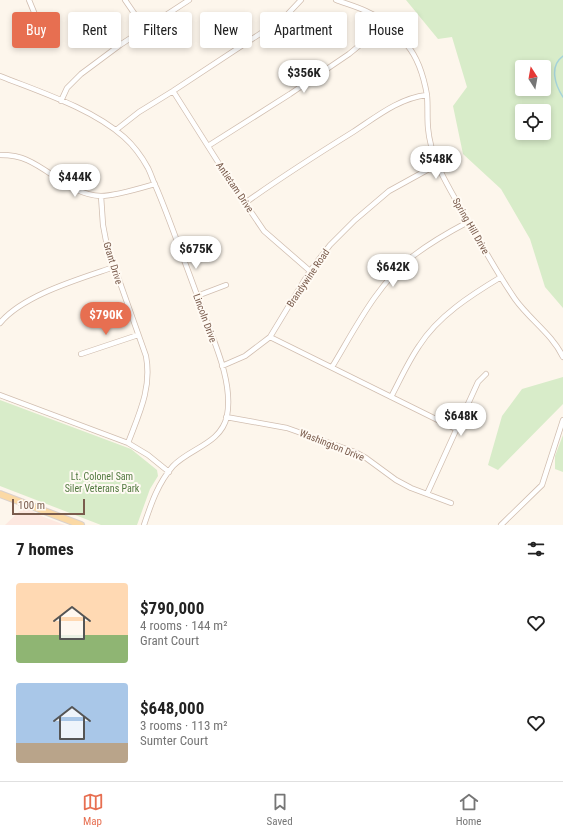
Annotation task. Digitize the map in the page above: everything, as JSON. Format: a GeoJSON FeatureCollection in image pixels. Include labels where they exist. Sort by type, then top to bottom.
{"type":"FeatureCollection","features":[{"type":"Feature","properties":{"kind":"main road"},"geometry":{"type":"LineString","coordinates":[[0,494],[81,525]]}},
{"type":"Feature","properties":{"kind":"street"},"geometry":{"type":"LineString","coordinates":[[29,0],[34,12]]}},
{"type":"Feature","properties":{"kind":"street"},"geometry":{"type":"LineString","coordinates":[[125,0],[133,12]]}},
{"type":"Feature","properties":{"kind":"street"},"geometry":{"type":"LineString","coordinates":[[171,12],[189,0]]}},
{"type":"Feature","properties":{"kind":"street"},"geometry":{"type":"LineString","coordinates":[[116,130],[139,112],[284,18],[301,0]]}},
{"type":"Feature","properties":{"kind":"street","name":"Spring Hill Drive"},"geometry":{"type":"LineString","coordinates":[[336,0],[369,12]]}},
{"type":"Feature","properties":{"kind":"street"},"geometry":{"type":"LineString","coordinates":[[61,101],[67,88],[80,74],[129,40]]}},
{"type":"Feature","properties":{"kind":"street"},"geometry":{"type":"LineString","coordinates":[[208,146],[290,94],[356,48]]}},
{"type":"Feature","properties":{"kind":"street","name":"Spring Hill Drive"},"geometry":{"type":"LineString","coordinates":[[409,48],[418,63],[424,80],[427,95],[428,128],[430,140],[438,164],[468,222],[501,277],[516,300],[558,347],[563,357]]}},
{"type":"Feature","properties":{"kind":"street","name":"Lincoln Drive"},"geometry":{"type":"LineString","coordinates":[[0,76],[88,112],[116,130],[137,152],[148,168],[155,184],[198,296],[222,366],[228,400],[226,417],[216,435],[174,465],[155,494],[144,525]]}},
{"type":"Feature","properties":{"kind":"street","name":"Antietam Drive"},"geometry":{"type":"LineString","coordinates":[[173,91],[264,231],[310,271]]}},
{"type":"Feature","properties":{"kind":"street"},"geometry":{"type":"LineString","coordinates":[[245,203],[302,164],[388,109],[408,99],[427,95]]}},
{"type":"Feature","properties":{"kind":"street"},"geometry":{"type":"LineString","coordinates":[[0,154],[26,160],[46,170],[66,184],[82,192],[101,196],[155,184]]}},
{"type":"Feature","properties":{"kind":"street","name":"Brandywine Road"},"geometry":{"type":"LineString","coordinates":[[222,366],[245,356],[270,336],[310,271],[335,240],[355,220],[389,191],[438,164]]}},
{"type":"Feature","properties":{"kind":"street","name":"Grant Drive"},"geometry":{"type":"LineString","coordinates":[[101,196],[103,225],[107,246],[146,356],[148,368],[146,398],[128,443]]}},
{"type":"Feature","properties":{"kind":"street"},"geometry":{"type":"LineString","coordinates":[[332,367],[358,320],[387,281],[412,256],[438,238],[468,222]]}},
{"type":"Feature","properties":{"kind":"street"},"geometry":{"type":"LineString","coordinates":[[0,323],[4,318],[26,302],[58,287],[114,267]]}},
{"type":"Feature","properties":{"kind":"street"},"geometry":{"type":"LineString","coordinates":[[391,398],[418,346],[432,328],[480,289],[501,277]]}},
{"type":"Feature","properties":{"kind":"street"},"geometry":{"type":"LineString","coordinates":[[198,296],[226,285]]}},
{"type":"Feature","properties":{"kind":"street"},"geometry":{"type":"LineString","coordinates":[[81,354],[138,335]]}},
{"type":"Feature","properties":{"kind":"street"},"geometry":{"type":"LineString","coordinates":[[270,336],[391,398],[456,429]]}},
{"type":"Feature","properties":{"kind":"street"},"geometry":{"type":"LineString","coordinates":[[427,494],[478,382],[486,374]]}},
{"type":"Feature","properties":{"kind":"street"},"geometry":{"type":"LineString","coordinates":[[0,395],[128,443],[148,455],[169,472]]}},
{"type":"Feature","properties":{"kind":"street","name":"Washington Drive"},"geometry":{"type":"LineString","coordinates":[[226,417],[287,428],[348,450],[366,458],[396,480],[451,503]]}},
{"type":"Feature","properties":{"kind":"street"},"geometry":{"type":"LineString","coordinates":[[504,524],[542,485],[563,420]]}},
{"type":"Feature","properties":{"kind":"shaded area"},"geometry":{"type":"Polygon","coordinates":[[[24,507],[36,514],[65,525],[5,525],[24,507]]]}},
{"type":"Feature","properties":{"kind":"green space"},"geometry":{"type":"Polygon","coordinates":[[[406,0],[563,0],[563,308],[545,287],[530,239],[501,189],[463,154],[453,106],[467,87],[452,37],[438,39],[418,15],[418,12],[416,12],[406,0]]]}},
{"type":"Feature","properties":{"kind":"green space"},"geometry":{"type":"Polygon","coordinates":[[[563,377],[563,404],[498,470],[488,465],[502,416],[522,389],[563,377]]]}},
{"type":"Feature","properties":{"kind":"green space","name":"Lt. Colonel Sam Siler Veterans Park"},"geometry":{"type":"Polygon","coordinates":[[[0,400],[131,449],[157,470],[158,476],[150,489],[137,525],[101,525],[0,486],[0,400]]]}},
{"type":"Feature","properties":{"kind":"green space"},"geometry":{"type":"Polygon","coordinates":[[[563,435],[563,472],[555,469],[555,456],[563,435]]]}},
{"type":"Feature","properties":{"kind":"waterway"},"geometry":{"type":"LineString","coordinates":[[563,56],[556,65],[555,70],[556,81],[563,97]]}}]}
